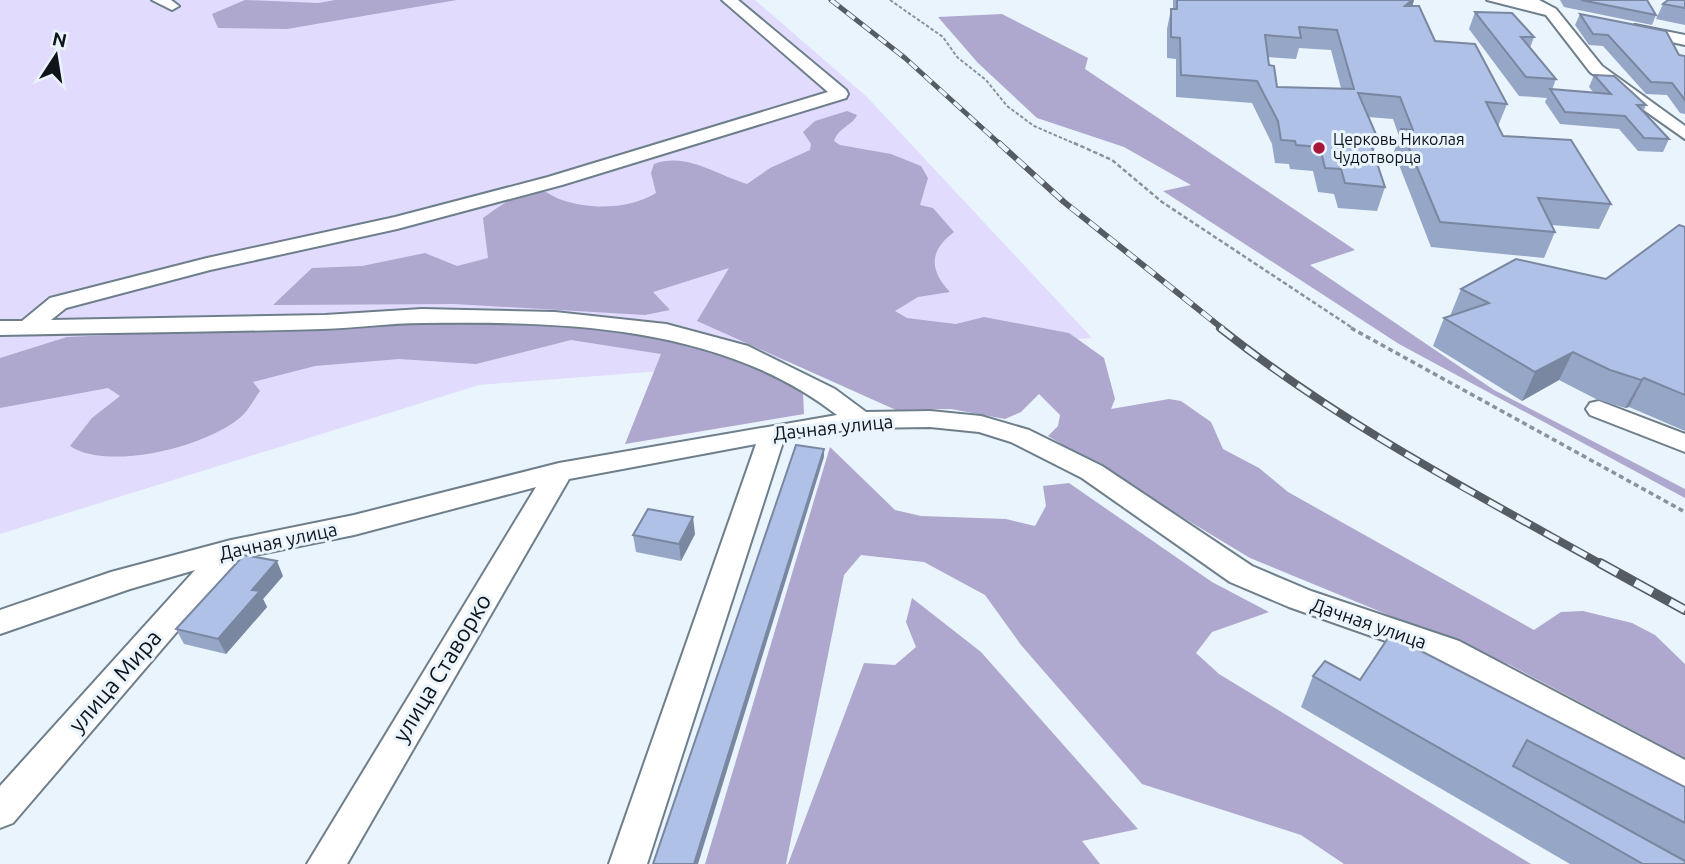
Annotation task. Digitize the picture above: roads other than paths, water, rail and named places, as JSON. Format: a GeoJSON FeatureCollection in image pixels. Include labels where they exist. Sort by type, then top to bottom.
{"type":"FeatureCollection","features":[{"type":"Feature","properties":{"kind":"street"},"geometry":{"type":"LineString","coordinates":[[28,327],[58,303],[206,264],[397,223],[555,181],[753,123],[841,94],[729,0]]}},
{"type":"Feature","properties":{"kind":"street"},"geometry":{"type":"LineString","coordinates":[[1494,0],[1578,18]]}},
{"type":"Feature","properties":{"kind":"street"},"geometry":{"type":"LineString","coordinates":[[1528,0],[1551,12],[1596,69],[1685,134]]}},
{"type":"Feature","properties":{"kind":"street"},"geometry":{"type":"LineString","coordinates":[[1618,26],[1685,40]]}},
{"type":"Feature","properties":{"kind":"street"},"geometry":{"type":"LineString","coordinates":[[0,328],[325,322],[422,316],[555,319],[666,331],[740,351],[826,394],[860,420]]}},
{"type":"Feature","properties":{"kind":"street"},"geometry":{"type":"LineString","coordinates":[[1600,409],[1685,444]]}},
{"type":"Feature","properties":{"kind":"street","name":"Дачная улица"},"geometry":{"type":"LineString","coordinates":[[0,622],[122,580],[231,550],[354,525],[559,472],[773,432],[860,420],[930,419],[981,424],[1020,436],[1092,472],[1241,574],[1300,600],[1448,650],[1685,778]]}},
{"type":"Feature","properties":{"kind":"street"},"geometry":{"type":"LineString","coordinates":[[628,864],[773,432]]}},
{"type":"Feature","properties":{"kind":"street","name":"улица Ставорко"},"geometry":{"type":"LineString","coordinates":[[326,864],[559,472]]}},
{"type":"Feature","properties":{"kind":"street","name":"улица Мира"},"geometry":{"type":"LineString","coordinates":[[0,812],[231,550]]}},
{"type":"Feature","properties":{"kind":"railway"},"geometry":{"type":"LineString","coordinates":[[831,0],[905,58],[1001,145]]}},
{"type":"Feature","properties":{"kind":"railway"},"geometry":{"type":"LineString","coordinates":[[999,143],[1064,202],[1223,329]]}},
{"type":"Feature","properties":{"kind":"railway"},"geometry":{"type":"LineString","coordinates":[[1220,328],[1358,425],[1455,483],[1603,565]]}},
{"type":"Feature","properties":{"kind":"railway"},"geometry":{"type":"LineString","coordinates":[[1600,563],[1685,610]]}},
{"type":"Feature","properties":{"kind":"place","name":"Церковь Николая Чудотворца"},"geometry":{"type":"Point","coordinates":[1319,148]}}]}
